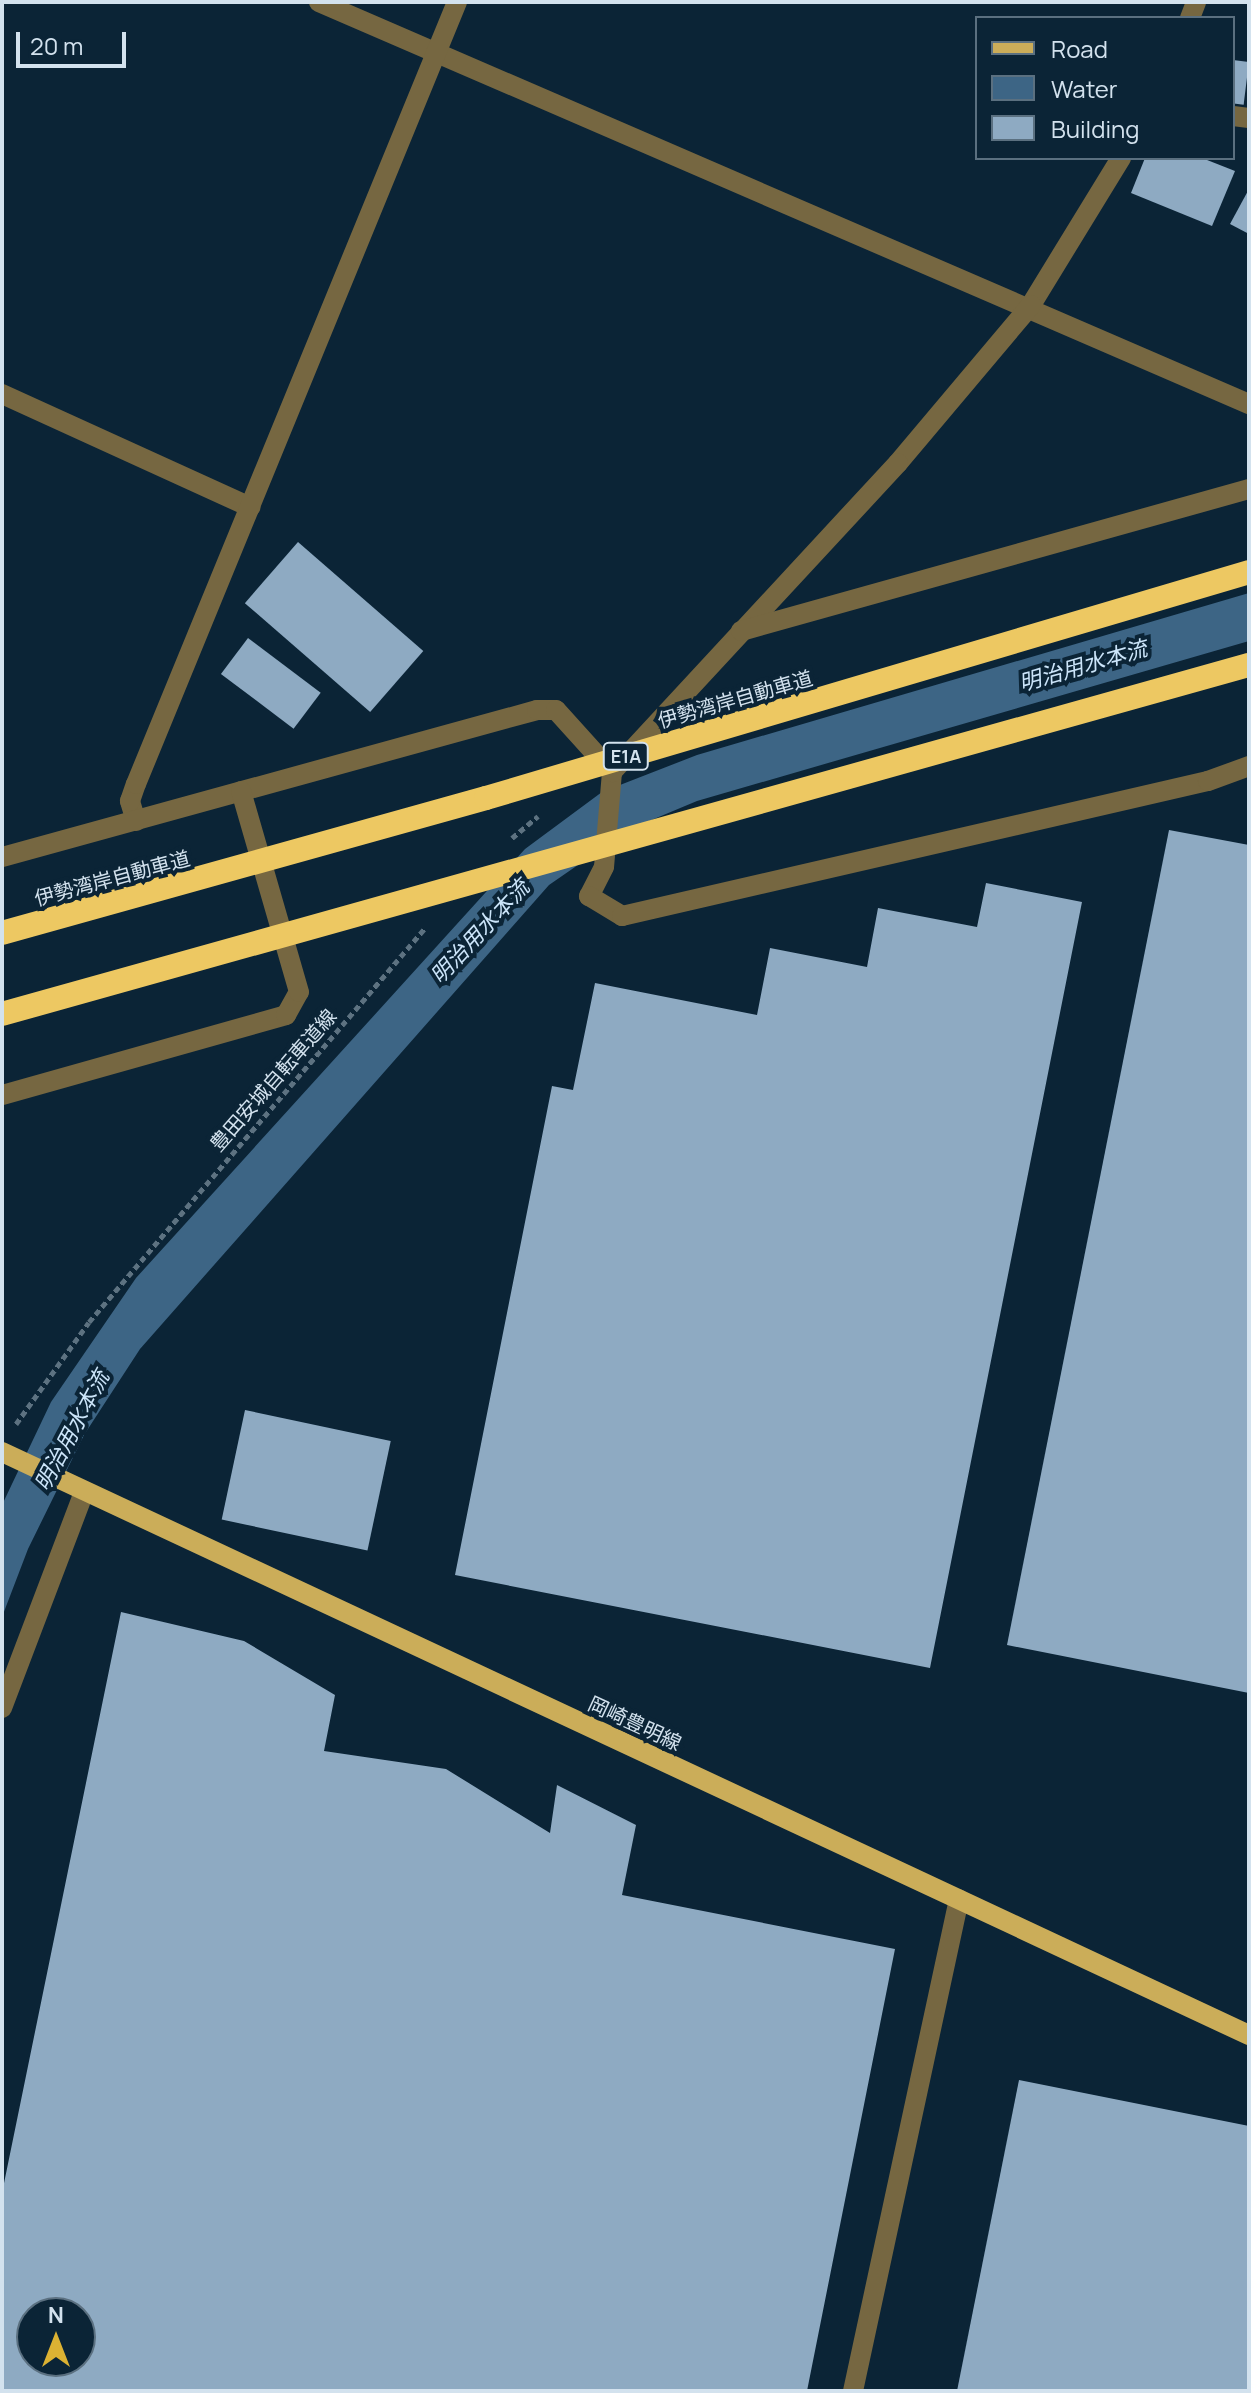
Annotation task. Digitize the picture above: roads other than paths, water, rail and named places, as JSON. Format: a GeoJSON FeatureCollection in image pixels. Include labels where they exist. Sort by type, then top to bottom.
{"type":"FeatureCollection","features":[{"type":"Feature","properties":{"kind":"highway","name":"伊勢湾岸自動車道"},"geometry":{"type":"LineString","coordinates":[[2,933],[486,798],[1249,572]]}},
{"type":"Feature","properties":{"kind":"highway"},"geometry":{"type":"LineString","coordinates":[[2,1014],[1249,665]]}},
{"type":"Feature","properties":{"kind":"main road","name":"岡崎豊明線"},"geometry":{"type":"LineString","coordinates":[[7,1454],[1249,2035]]}},
{"type":"Feature","properties":{"kind":"street"},"geometry":{"type":"LineString","coordinates":[[319,2],[1031,305],[1249,404]]}},
{"type":"Feature","properties":{"kind":"street"},"geometry":{"type":"LineString","coordinates":[[136,821],[130,801],[136,784],[457,2]]}},
{"type":"Feature","properties":{"kind":"street"},"geometry":{"type":"LineString","coordinates":[[1120,160],[1031,305],[898,463],[741,631],[612,776],[604,867],[589,896],[622,916],[1208,781],[1249,766]]}},
{"type":"Feature","properties":{"kind":"street"},"geometry":{"type":"LineString","coordinates":[[2,394],[250,507]]}},
{"type":"Feature","properties":{"kind":"street"},"geometry":{"type":"LineString","coordinates":[[741,631],[1249,489]]}},
{"type":"Feature","properties":{"kind":"street"},"geometry":{"type":"LineString","coordinates":[[2,857],[548,709],[564,718],[612,776]]}},
{"type":"Feature","properties":{"kind":"street"},"geometry":{"type":"LineString","coordinates":[[2,1095],[286,1015],[299,992],[241,791]]}},
{"type":"Feature","properties":{"kind":"street"},"geometry":{"type":"LineString","coordinates":[[2,1708],[76,1488]]}},
{"type":"Feature","properties":{"kind":"street"},"geometry":{"type":"LineString","coordinates":[[853,2391],[959,1899]]}},
{"type":"Feature","properties":{"kind":"water","name":"明治用水本流"},"geometry":{"type":"Polygon","coordinates":[[[1249,593],[1249,641],[697,801],[630,829],[549,885],[140,1349],[84,1435],[28,1549],[2,1617],[2,1505],[51,1402],[136,1278],[525,849],[602,792],[697,755],[1249,593]]]}}]}
